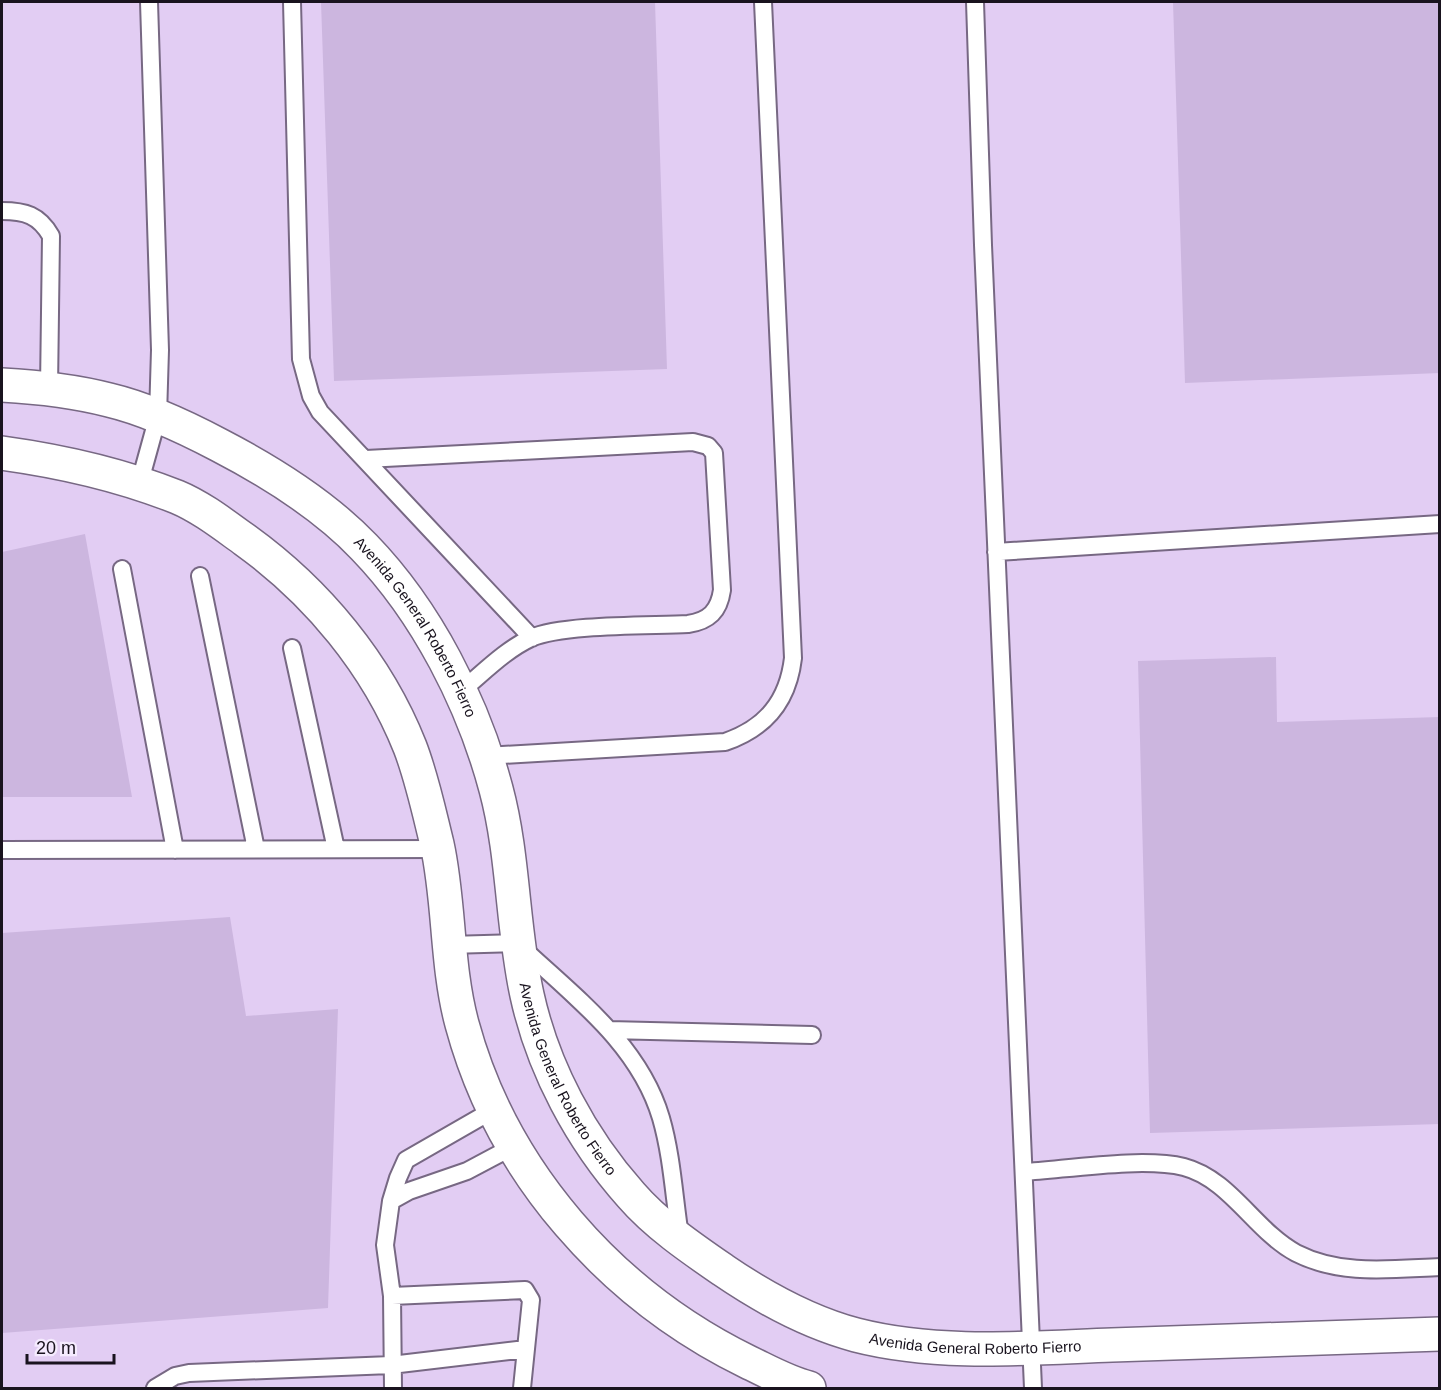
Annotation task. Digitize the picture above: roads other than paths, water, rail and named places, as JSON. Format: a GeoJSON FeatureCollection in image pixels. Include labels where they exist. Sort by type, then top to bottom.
{"type":"FeatureCollection","features":[{"type":"Feature","properties":{"kind":"street","name":"Avenida General Roberto Fierro"},"geometry":{"type":"LineString","coordinates":[[2,385],[49,388],[110,400],[158,416],[252,462],[302,495],[366,548],[421,622],[461,691],[486,756],[497,793],[504,831],[517,943],[537,1036],[565,1098],[605,1164],[634,1199],[680,1240],[778,1306],[859,1336],[963,1348],[1440,1334]]}},
{"type":"Feature","properties":{"kind":"street"},"geometry":{"type":"LineString","coordinates":[[2,453],[76,466],[179,498],[221,523],[268,557],[328,614],[365,662],[410,747],[438,849],[449,945],[461,1021],[493,1110],[514,1146],[567,1223],[632,1289],[710,1343],[809,1389]]}},
{"type":"Feature","properties":{"kind":"lane"},"geometry":{"type":"LineString","coordinates":[[139,485],[158,416],[159,283],[149,2]]}},
{"type":"Feature","properties":{"kind":"lane"},"geometry":{"type":"LineString","coordinates":[[292,2],[301,359],[311,396],[320,412],[532,638]]}},
{"type":"Feature","properties":{"kind":"lane"},"geometry":{"type":"LineString","coordinates":[[486,756],[725,742],[759,726],[784,697],[793,658],[763,2]]}},
{"type":"Feature","properties":{"kind":"lane"},"geometry":{"type":"LineString","coordinates":[[975,2],[1032,1389]]}},
{"type":"Feature","properties":{"kind":"lane"},"geometry":{"type":"LineString","coordinates":[[2,211],[19,211],[32,215],[43,223],[51,236],[49,388]]}},
{"type":"Feature","properties":{"kind":"lane"},"geometry":{"type":"LineString","coordinates":[[366,459],[693,442],[708,446],[716,461],[722,590],[717,609],[710,617],[688,624],[554,632],[532,638],[516,647],[461,691]]}},
{"type":"Feature","properties":{"kind":"lane"},"geometry":{"type":"LineString","coordinates":[[996,552],[1440,524]]}},
{"type":"Feature","properties":{"kind":"lane"},"geometry":{"type":"LineString","coordinates":[[122,569],[175,850]]}},
{"type":"Feature","properties":{"kind":"lane"},"geometry":{"type":"LineString","coordinates":[[201,576],[256,849]]}},
{"type":"Feature","properties":{"kind":"lane"},"geometry":{"type":"LineString","coordinates":[[292,648],[336,849]]}},
{"type":"Feature","properties":{"kind":"lane"},"geometry":{"type":"LineString","coordinates":[[2,850],[438,849]]}},
{"type":"Feature","properties":{"kind":"lane"},"geometry":{"type":"LineString","coordinates":[[449,945],[517,943],[609,1030],[634,1062],[655,1101],[665,1138],[680,1240]]}},
{"type":"Feature","properties":{"kind":"lane"},"geometry":{"type":"LineString","coordinates":[[609,1030],[812,1035]]}},
{"type":"Feature","properties":{"kind":"lane"},"geometry":{"type":"LineString","coordinates":[[393,1389],[392,1296],[385,1245],[391,1201],[406,1160],[493,1110]]}},
{"type":"Feature","properties":{"kind":"lane"},"geometry":{"type":"LineString","coordinates":[[391,1201],[409,1191],[466,1171],[514,1146]]}},
{"type":"Feature","properties":{"kind":"lane"},"geometry":{"type":"LineString","coordinates":[[1024,1172],[1156,1163],[1186,1167],[1215,1183],[1294,1252],[1320,1262],[1355,1270],[1440,1267]]}},
{"type":"Feature","properties":{"kind":"lane"},"geometry":{"type":"LineString","coordinates":[[392,1296],[525,1290],[531,1300],[522,1389]]}},
{"type":"Feature","properties":{"kind":"lane"},"geometry":{"type":"LineString","coordinates":[[155,1389],[175,1376],[189,1373],[391,1365],[526,1349]]}}]}
